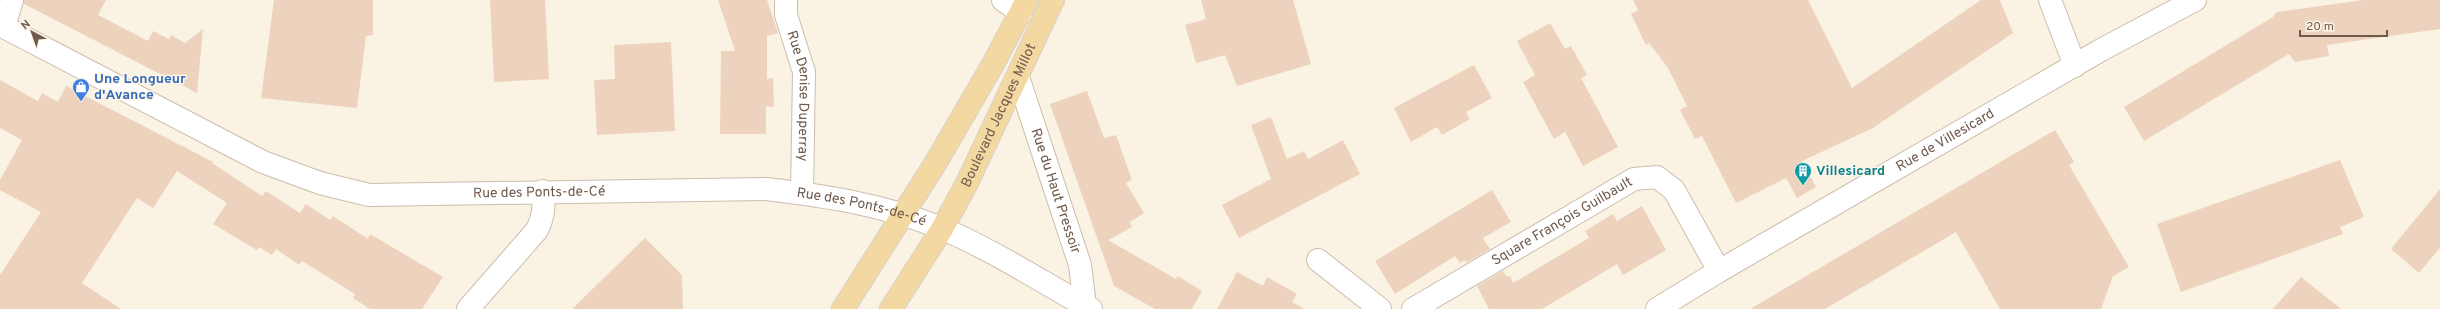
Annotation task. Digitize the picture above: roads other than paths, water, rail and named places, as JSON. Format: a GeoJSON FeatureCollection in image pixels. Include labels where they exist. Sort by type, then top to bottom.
{"type":"FeatureCollection","features":[{"type":"Feature","properties":{"kind":"main road","name":"Boulevard Jacques Millot"},"geometry":{"type":"LineString","coordinates":[[891,309],[942,229],[967,183],[1053,0]]}},
{"type":"Feature","properties":{"kind":"main road","name":"Boulevard Jacques Millot"},"geometry":{"type":"LineString","coordinates":[[843,309],[904,215],[992,66],[1024,7]]}},
{"type":"Feature","properties":{"kind":"street"},"geometry":{"type":"LineString","coordinates":[[2,26],[12,0]]}},
{"type":"Feature","properties":{"kind":"street","name":"Rue Denise Duperray"},"geometry":{"type":"LineString","coordinates":[[786,0],[786,15],[804,72],[802,193]]}},
{"type":"Feature","properties":{"kind":"street"},"geometry":{"type":"LineString","coordinates":[[1003,0],[1024,7]]}},
{"type":"Feature","properties":{"kind":"street"},"geometry":{"type":"LineString","coordinates":[[2050,0],[2075,66]]}},
{"type":"Feature","properties":{"kind":"street","name":"Rue de Villesicard"},"geometry":{"type":"LineString","coordinates":[[1657,309],[2075,66],[2195,0]]}},
{"type":"Feature","properties":{"kind":"street","name":"Rue des Ponts-de-Cé"},"geometry":{"type":"LineString","coordinates":[[2,26],[263,162],[320,183],[369,195],[543,191],[766,189],[802,193],[865,204],[904,215],[942,229],[1088,307]]}},
{"type":"Feature","properties":{"kind":"street","name":"Rue du Haut Pressoir"},"geometry":{"type":"LineString","coordinates":[[1018,77],[1080,265],[1088,307]]}},
{"type":"Feature","properties":{"kind":"street","name":"Square François Guilbault"},"geometry":{"type":"LineString","coordinates":[[1413,309],[1634,179],[1657,177],[1674,190],[1720,271]]}},
{"type":"Feature","properties":{"kind":"street"},"geometry":{"type":"LineString","coordinates":[[468,309],[537,230],[542,222],[544,207],[543,191]]}},
{"type":"Feature","properties":{"kind":"street"},"geometry":{"type":"LineString","coordinates":[[1318,260],[1380,309]]}},
{"type":"Feature","properties":{"kind":"place","name":"Une Longueur d'Avance"},"geometry":{"type":"Point","coordinates":[81,102]}},
{"type":"Feature","properties":{"kind":"place","name":"Villesicard"},"geometry":{"type":"Point","coordinates":[1803,186]}}]}
